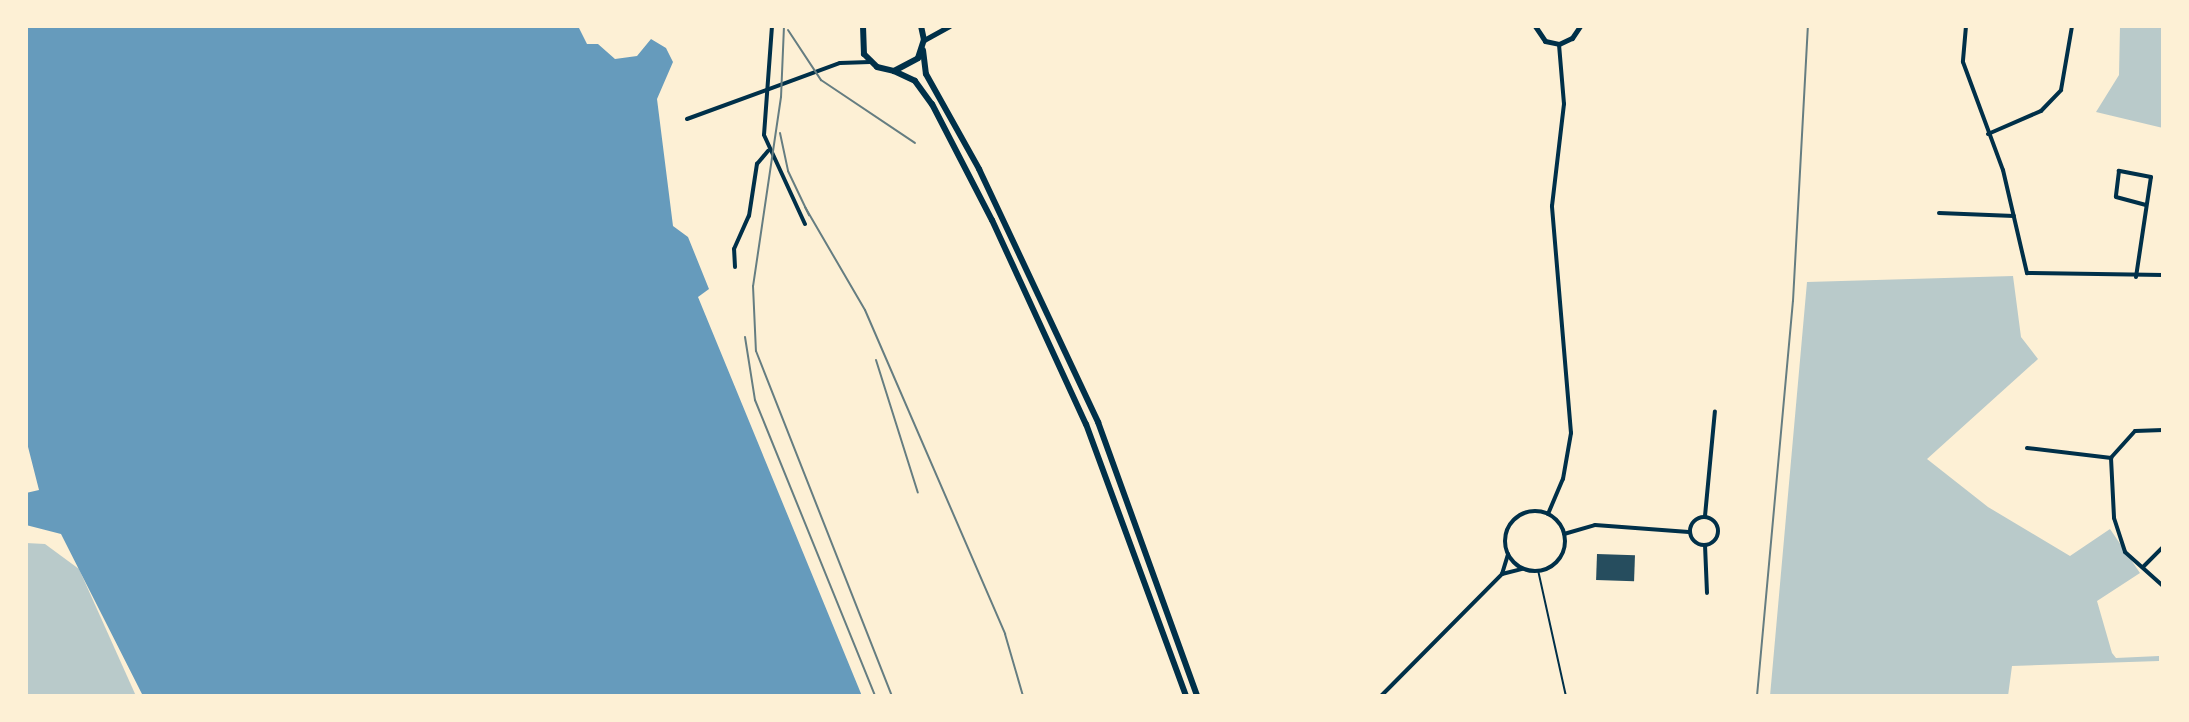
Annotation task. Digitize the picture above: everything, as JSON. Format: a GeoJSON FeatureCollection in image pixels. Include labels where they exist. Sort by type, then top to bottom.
{"type":"FeatureCollection","features":[{"type":"Feature","properties":{"kind":"main road"},"geometry":{"type":"LineString","coordinates":[[863,26],[861,45],[870,62],[913,79],[932,104],[992,220],[1091,435],[1186,696]]}},
{"type":"Feature","properties":{"kind":"main road"},"geometry":{"type":"LineString","coordinates":[[921,26],[926,74],[979,169],[1098,422],[1197,696]]}},
{"type":"Feature","properties":{"kind":"main road"},"geometry":{"type":"LineString","coordinates":[[894,71],[912,65],[923,50]]}},
{"type":"Feature","properties":{"kind":"street"},"geometry":{"type":"LineString","coordinates":[[772,26],[764,92],[768,151],[805,224]]}},
{"type":"Feature","properties":{"kind":"street"},"geometry":{"type":"LineString","coordinates":[[924,40],[949,26]]}},
{"type":"Feature","properties":{"kind":"street"},"geometry":{"type":"LineString","coordinates":[[1535,26],[1545,41],[1559,44],[1572,38],[1580,26]]}},
{"type":"Feature","properties":{"kind":"street"},"geometry":{"type":"LineString","coordinates":[[1966,26],[1963,62],[2014,216],[2027,273],[2163,275]]}},
{"type":"Feature","properties":{"kind":"street"},"geometry":{"type":"LineString","coordinates":[[1988,134],[2041,111],[2061,90],[2072,26]]}},
{"type":"Feature","properties":{"kind":"street"},"geometry":{"type":"LineString","coordinates":[[1548,514],[1563,479],[1571,433],[1552,206],[1564,104],[1559,44]]}},
{"type":"Feature","properties":{"kind":"street"},"geometry":{"type":"LineString","coordinates":[[687,119],[840,63],[870,62]]}},
{"type":"Feature","properties":{"kind":"street"},"geometry":{"type":"LineString","coordinates":[[735,267],[734,249],[749,216],[757,164],[768,151]]}},
{"type":"Feature","properties":{"kind":"street"},"geometry":{"type":"LineString","coordinates":[[2136,277],[2151,177],[2119,171],[2116,197],[2146,205]]}},
{"type":"Feature","properties":{"kind":"street"},"geometry":{"type":"LineString","coordinates":[[1939,213],[2014,216]]}},
{"type":"Feature","properties":{"kind":"street"},"geometry":{"type":"LineString","coordinates":[[1705,516],[1715,411]]}},
{"type":"Feature","properties":{"kind":"street"},"geometry":{"type":"LineString","coordinates":[[2163,430],[2135,431],[2111,458],[2114,518],[2125,552],[2163,586]]}},
{"type":"Feature","properties":{"kind":"street"},"geometry":{"type":"LineString","coordinates":[[2027,448],[2111,458]]}},
{"type":"Feature","properties":{"kind":"street"},"geometry":{"type":"LineString","coordinates":[[1381,696],[1502,574],[1508,554],[1505,536],[1513,520],[1530,511],[1548,514],[1564,534]]}},
{"type":"Feature","properties":{"kind":"street"},"geometry":{"type":"LineString","coordinates":[[1705,516],[1692,522],[1689,532],[1693,541],[1705,545]]}},
{"type":"Feature","properties":{"kind":"street"},"geometry":{"type":"LineString","coordinates":[[1705,516],[1715,521],[1718,533],[1705,545],[1707,593]]}},
{"type":"Feature","properties":{"kind":"street"},"geometry":{"type":"LineString","coordinates":[[1564,534],[1595,525],[1689,532]]}},
{"type":"Feature","properties":{"kind":"street"},"geometry":{"type":"LineString","coordinates":[[1502,574],[1524,569],[1538,570],[1556,562],[1564,534]]}},
{"type":"Feature","properties":{"kind":"street"},"geometry":{"type":"LineString","coordinates":[[2143,567],[2163,547]]}},
{"type":"Feature","properties":{"kind":"street"},"geometry":{"type":"LineString","coordinates":[[1508,554],[1524,569]]}},
{"type":"Feature","properties":{"kind":"lane"},"geometry":{"type":"LineString","coordinates":[[1538,570],[1566,696]]}},
{"type":"Feature","properties":{"kind":"shaded area"},"geometry":{"type":"Polygon","coordinates":[[[2120,26],[2163,26],[2163,128],[2096,112],[2119,75],[2120,26]]]}},
{"type":"Feature","properties":{"kind":"shaded area"},"geometry":{"type":"Polygon","coordinates":[[[2013,276],[2021,337],[2038,359],[1927,459],[1988,507],[2070,556],[2110,529],[2140,573],[2097,601],[2112,653],[2116,658],[2159,656],[2159,661],[2012,666],[2008,696],[1770,696],[1807,282],[2013,276]]]}},
{"type":"Feature","properties":{"kind":"shaded area"},"geometry":{"type":"Polygon","coordinates":[[[26,543],[45,544],[79,569],[136,696],[26,696],[26,543]]]}},
{"type":"Feature","properties":{"kind":"water"},"geometry":{"type":"Polygon","coordinates":[[[26,26],[578,26],[587,44],[598,44],[615,59],[637,56],[651,39],[666,48],[673,62],[657,99],[673,226],[688,237],[709,289],[698,297],[862,696],[143,696],[61,534],[26,525],[26,493],[39,490],[26,439],[26,26]]]}},
{"type":"Feature","properties":{"kind":"building"},"geometry":{"type":"Polygon","coordinates":[[[1597,554],[1635,555],[1634,581],[1596,580],[1597,554]]]}},
{"type":"Feature","properties":{"kind":"railway"},"geometry":{"type":"LineString","coordinates":[[784,26],[781,97],[753,286],[756,351],[892,696]]}},
{"type":"Feature","properties":{"kind":"railway"},"geometry":{"type":"LineString","coordinates":[[1757,696],[1793,301],[1808,26]]}},
{"type":"Feature","properties":{"kind":"railway"},"geometry":{"type":"LineString","coordinates":[[788,30],[821,80],[915,143]]}},
{"type":"Feature","properties":{"kind":"railway"},"geometry":{"type":"LineString","coordinates":[[780,133],[788,171],[809,215]]}},
{"type":"Feature","properties":{"kind":"railway"},"geometry":{"type":"LineString","coordinates":[[805,207],[865,310],[1005,634],[1023,696]]}},
{"type":"Feature","properties":{"kind":"railway"},"geometry":{"type":"LineString","coordinates":[[745,337],[755,400],[875,696]]}},
{"type":"Feature","properties":{"kind":"railway"},"geometry":{"type":"LineString","coordinates":[[876,360],[918,493]]}}]}
